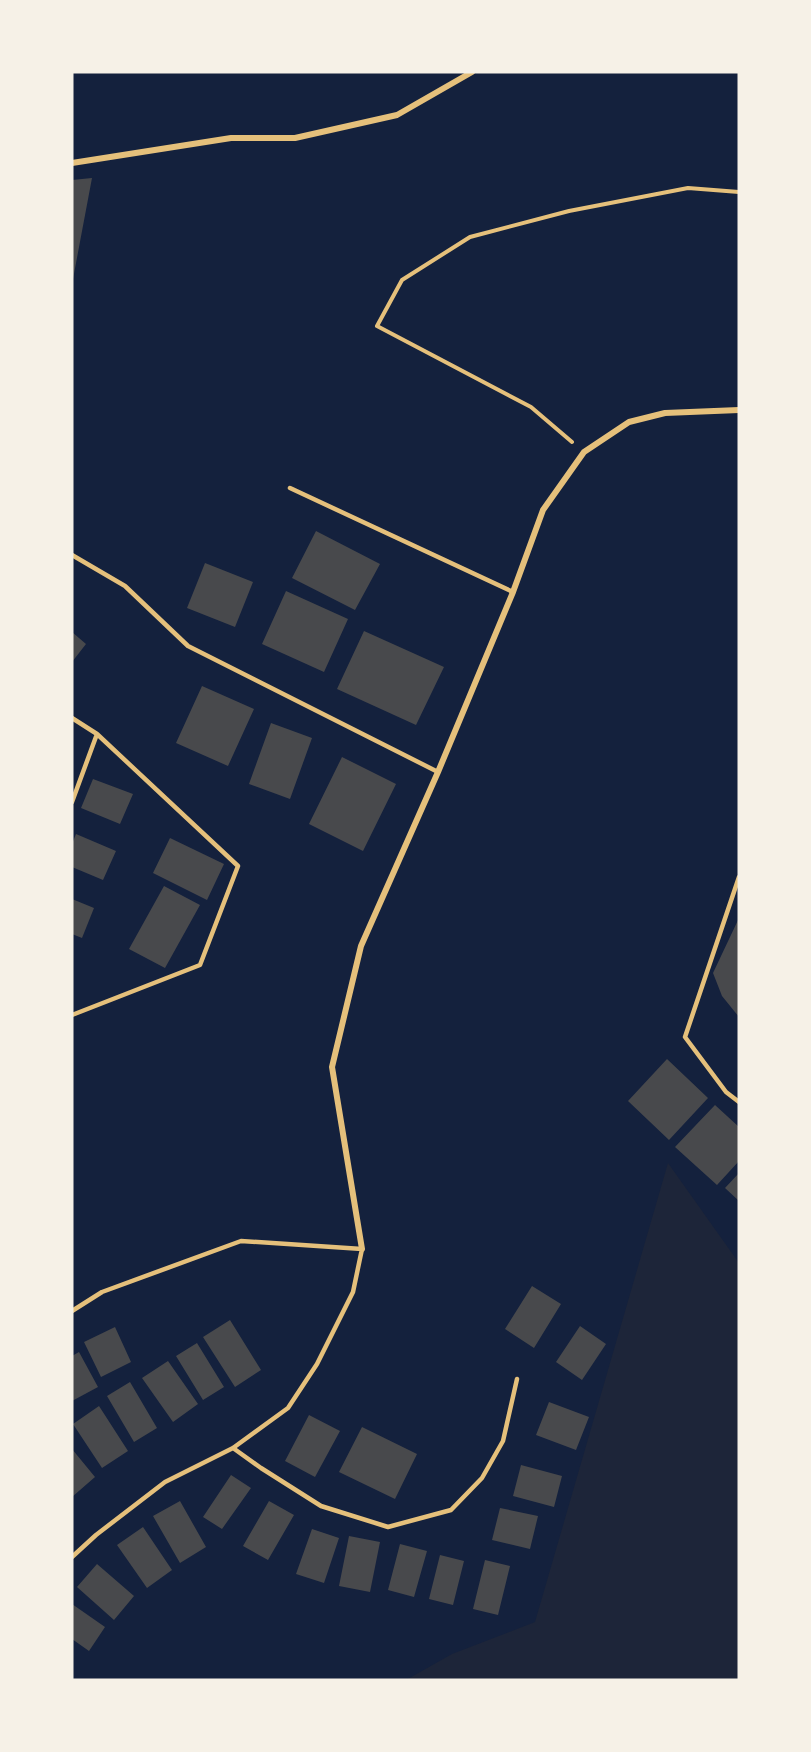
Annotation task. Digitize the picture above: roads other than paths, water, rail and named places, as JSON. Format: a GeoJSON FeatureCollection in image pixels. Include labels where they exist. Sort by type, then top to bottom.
{"type":"FeatureCollection","features":[{"type":"Feature","properties":{"kind":"street"},"geometry":{"type":"LineString","coordinates":[[72,163],[231,138],[295,138],[397,116],[472,72]]}},
{"type":"Feature","properties":{"kind":"street"},"geometry":{"type":"LineString","coordinates":[[362,1249],[332,1067],[361,946],[438,772],[513,592],[543,510],[584,452],[629,422],[665,413],[739,410]]}},
{"type":"Feature","properties":{"kind":"lane"},"geometry":{"type":"LineString","coordinates":[[290,488],[513,592]]}},
{"type":"Feature","properties":{"kind":"lane"},"geometry":{"type":"LineString","coordinates":[[72,555],[125,586],[188,646],[438,772]]}},
{"type":"Feature","properties":{"kind":"lane"},"geometry":{"type":"LineString","coordinates":[[72,718],[97,734],[238,866],[200,965],[72,1015]]}},
{"type":"Feature","properties":{"kind":"lane"},"geometry":{"type":"LineString","coordinates":[[72,802],[97,734]]}},
{"type":"Feature","properties":{"kind":"lane"},"geometry":{"type":"LineString","coordinates":[[739,877],[685,1037],[726,1092],[739,1102]]}},
{"type":"Feature","properties":{"kind":"lane"},"geometry":{"type":"LineString","coordinates":[[72,1311],[102,1292],[241,1241],[362,1249],[353,1292],[311,1373],[288,1408],[233,1448],[165,1482],[96,1535],[72,1557]]}},
{"type":"Feature","properties":{"kind":"lane"},"geometry":{"type":"LineString","coordinates":[[233,1448],[321,1506],[388,1527],[451,1510],[482,1478],[503,1441],[518,1379]]}}]}
